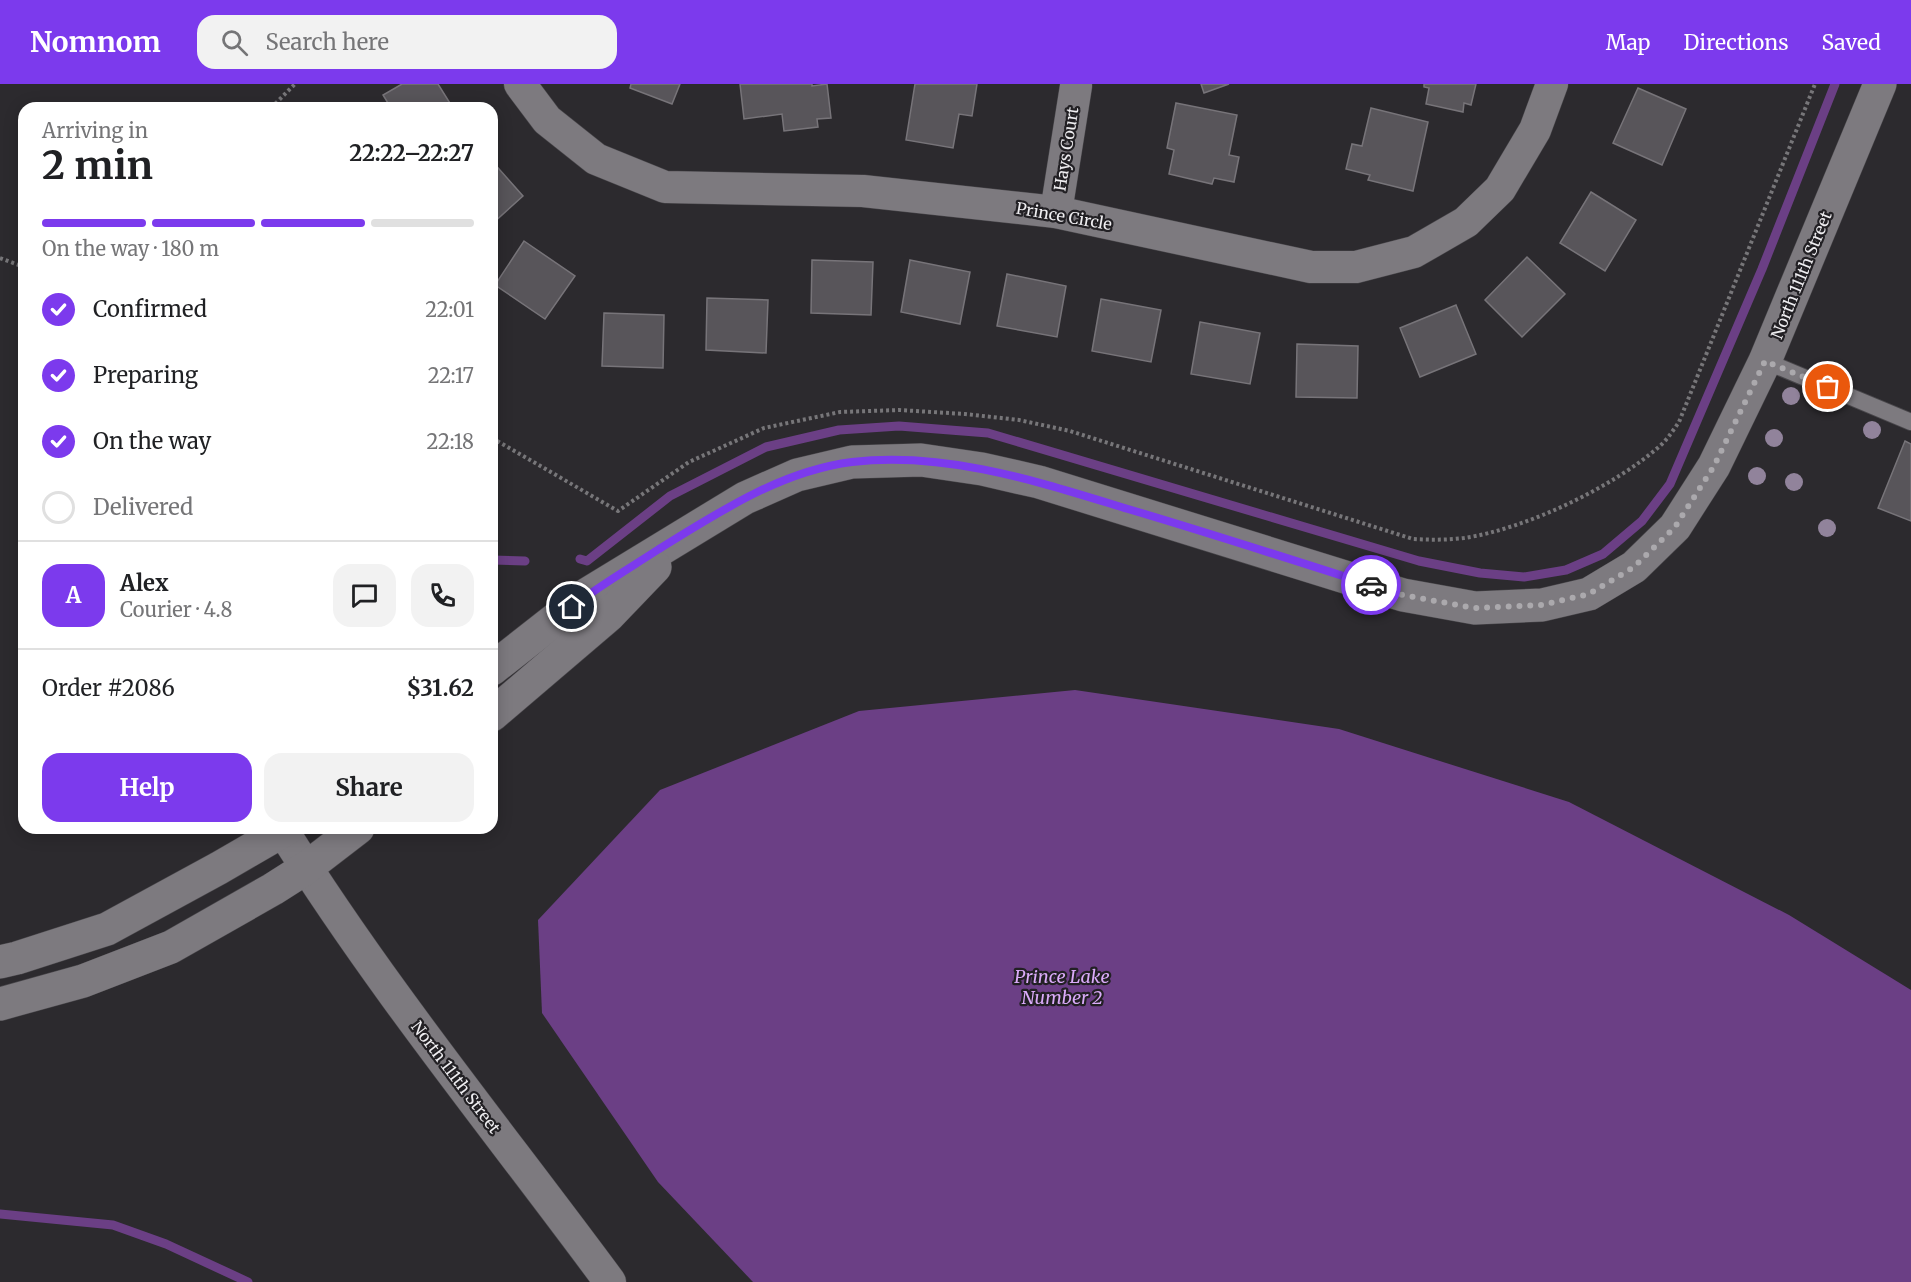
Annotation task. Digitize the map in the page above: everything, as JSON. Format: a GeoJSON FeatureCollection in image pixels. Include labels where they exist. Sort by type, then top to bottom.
{"type":"FeatureCollection","features":[{"type":"Feature","properties":{"kind":"street","name":"Prince Circle"},"geometry":{"type":"LineString","coordinates":[[520,84],[547,120],[596,159],[665,187],[863,191],[1056,212],[1311,267],[1356,267],[1414,252],[1466,222],[1500,189],[1535,130],[1552,84]]}},
{"type":"Feature","properties":{"kind":"street","name":"North 111th Street"},"geometry":{"type":"LineString","coordinates":[[498,664],[589,594],[694,527],[745,498],[797,475],[852,462],[921,460],[982,469],[1039,482],[1403,595],[1474,608],[1542,605],[1589,594],[1634,567],[1675,527],[1714,466],[1765,361],[1880,84]]}},
{"type":"Feature","properties":{"kind":"street","name":"Hays Court"},"geometry":{"type":"LineString","coordinates":[[1056,212],[1076,86]]}},
{"type":"Feature","properties":{"kind":"street","name":"North 111th Street"},"geometry":{"type":"LineString","coordinates":[[498,710],[608,616],[694,527]]}},
{"type":"Feature","properties":{"kind":"street"},"geometry":{"type":"LineString","coordinates":[[0,962],[106,929],[278,834]]}},
{"type":"Feature","properties":{"kind":"street","name":"North 111th Street"},"geometry":{"type":"LineString","coordinates":[[287,834],[306,868],[338,916],[443,1061],[610,1282]]}},
{"type":"Feature","properties":{"kind":"street"},"geometry":{"type":"LineString","coordinates":[[0,1004],[83,981],[171,947],[273,889],[306,868],[350,834]]}},
{"type":"Feature","properties":{"kind":"lane"},"geometry":{"type":"LineString","coordinates":[[1765,361],[1911,422]]}},
{"type":"Feature","properties":{"kind":"path"},"geometry":{"type":"LineString","coordinates":[[277,102],[295,84]]}},
{"type":"Feature","properties":{"kind":"path"},"geometry":{"type":"LineString","coordinates":[[498,441],[618,511],[689,462],[764,428],[840,412],[899,410],[965,414],[1019,420],[1070,432],[1413,539],[1466,538],[1509,527],[1574,502],[1633,466],[1664,442],[1679,422],[1815,84]]}},
{"type":"Feature","properties":{"kind":"path"},"geometry":{"type":"LineString","coordinates":[[0,258],[18,265]]}},
{"type":"Feature","properties":{"kind":"water","name":"Prince Lake Number 2"},"geometry":{"type":"Polygon","coordinates":[[[1075,690],[1339,729],[1569,802],[1789,915],[1911,990],[1911,1282],[753,1282],[658,1182],[542,1013],[538,920],[660,790],[859,711],[1075,690]]]}},
{"type":"Feature","properties":{"kind":"building"},"geometry":{"type":"Polygon","coordinates":[[[402,84],[438,84],[449,102],[387,102],[383,95],[402,84]]]}},
{"type":"Feature","properties":{"kind":"building"},"geometry":{"type":"Polygon","coordinates":[[[631,84],[680,84],[672,104],[630,88],[631,84]]]}},
{"type":"Feature","properties":{"kind":"building"},"geometry":{"type":"Polygon","coordinates":[[[740,84],[812,84],[812,86],[827,84],[831,118],[817,119],[818,127],[784,131],[782,114],[744,119],[740,84]]]}},
{"type":"Feature","properties":{"kind":"building"},"geometry":{"type":"Polygon","coordinates":[[[915,84],[977,84],[972,116],[959,114],[953,148],[906,140],[915,84]]]}},
{"type":"Feature","properties":{"kind":"building"},"geometry":{"type":"Polygon","coordinates":[[[1201,84],[1229,84],[1204,93],[1201,84]]]}},
{"type":"Feature","properties":{"kind":"building"},"geometry":{"type":"Polygon","coordinates":[[[1424,84],[1476,84],[1471,105],[1464,103],[1463,112],[1426,104],[1429,88],[1424,87],[1424,84]]]}},
{"type":"Feature","properties":{"kind":"building"},"geometry":{"type":"Polygon","coordinates":[[[1638,88],[1686,109],[1662,165],[1613,143],[1638,88]]]}},
{"type":"Feature","properties":{"kind":"building"},"geometry":{"type":"Polygon","coordinates":[[[1176,103],[1237,115],[1229,155],[1239,157],[1234,182],[1214,178],[1212,184],[1169,174],[1174,150],[1167,148],[1176,103]]]}},
{"type":"Feature","properties":{"kind":"building"},"geometry":{"type":"Polygon","coordinates":[[[1371,108],[1428,122],[1413,191],[1368,180],[1370,175],[1346,169],[1352,144],[1362,146],[1371,108]]]}},
{"type":"Feature","properties":{"kind":"building"},"geometry":{"type":"Polygon","coordinates":[[[498,168],[523,196],[498,219],[498,168]]]}},
{"type":"Feature","properties":{"kind":"building"},"geometry":{"type":"Polygon","coordinates":[[[1591,192],[1636,220],[1605,271],[1560,243],[1591,192]]]}},
{"type":"Feature","properties":{"kind":"building"},"geometry":{"type":"Polygon","coordinates":[[[524,241],[575,276],[545,319],[498,287],[498,280],[524,241]]]}},
{"type":"Feature","properties":{"kind":"building"},"geometry":{"type":"Polygon","coordinates":[[[1527,257],[1565,294],[1522,337],[1485,300],[1527,257]]]}},
{"type":"Feature","properties":{"kind":"building"},"geometry":{"type":"Polygon","coordinates":[[[812,260],[873,262],[871,315],[811,313],[812,260]]]}},
{"type":"Feature","properties":{"kind":"building"},"geometry":{"type":"Polygon","coordinates":[[[910,260],[970,272],[960,324],[901,312],[910,260]]]}},
{"type":"Feature","properties":{"kind":"building"},"geometry":{"type":"Polygon","coordinates":[[[1007,274],[1066,286],[1057,337],[997,326],[1007,274]]]}},
{"type":"Feature","properties":{"kind":"building"},"geometry":{"type":"Polygon","coordinates":[[[707,298],[768,300],[766,353],[706,350],[707,298]]]}},
{"type":"Feature","properties":{"kind":"building"},"geometry":{"type":"Polygon","coordinates":[[[1101,299],[1161,310],[1151,362],[1092,351],[1101,299]]]}},
{"type":"Feature","properties":{"kind":"building"},"geometry":{"type":"Polygon","coordinates":[[[1456,305],[1476,354],[1420,377],[1400,328],[1456,305]]]}},
{"type":"Feature","properties":{"kind":"building"},"geometry":{"type":"Polygon","coordinates":[[[604,313],[664,315],[663,368],[602,366],[604,313]]]}},
{"type":"Feature","properties":{"kind":"building"},"geometry":{"type":"Polygon","coordinates":[[[1200,322],[1260,333],[1250,384],[1191,374],[1200,322]]]}},
{"type":"Feature","properties":{"kind":"building"},"geometry":{"type":"Polygon","coordinates":[[[1297,344],[1358,346],[1357,398],[1296,397],[1297,344]]]}},
{"type":"Feature","properties":{"kind":"building"},"geometry":{"type":"Polygon","coordinates":[[[1905,441],[1911,444],[1911,521],[1878,508],[1905,441]]]}},
{"type":"Feature","properties":{"kind":"waterway"},"geometry":{"type":"LineString","coordinates":[[580,559],[587,561],[670,496],[766,447],[839,430],[899,426],[988,433],[1419,561],[1480,573],[1524,577],[1566,570],[1603,554],[1642,521],[1670,484],[1762,269],[1835,84]]}},
{"type":"Feature","properties":{"kind":"waterway"},"geometry":{"type":"LineString","coordinates":[[498,560],[525,561]]}},
{"type":"Feature","properties":{"kind":"waterway"},"geometry":{"type":"LineString","coordinates":[[0,1214],[113,1225],[166,1244],[248,1282]]}},
{"type":"Feature","properties":{"kind":"way so far"},"geometry":{"type":"LineString","coordinates":[[1371,585],[1403,595],[1474,608],[1542,605],[1589,594],[1634,567],[1675,527],[1714,466],[1765,361],[1828,387]]}},
{"type":"Feature","properties":{"kind":"route"},"geometry":{"type":"LineString","coordinates":[[572,607],[694,527],[745,498],[797,475],[852,462],[921,460],[982,469],[1039,482],[1371,585]]}}]}
